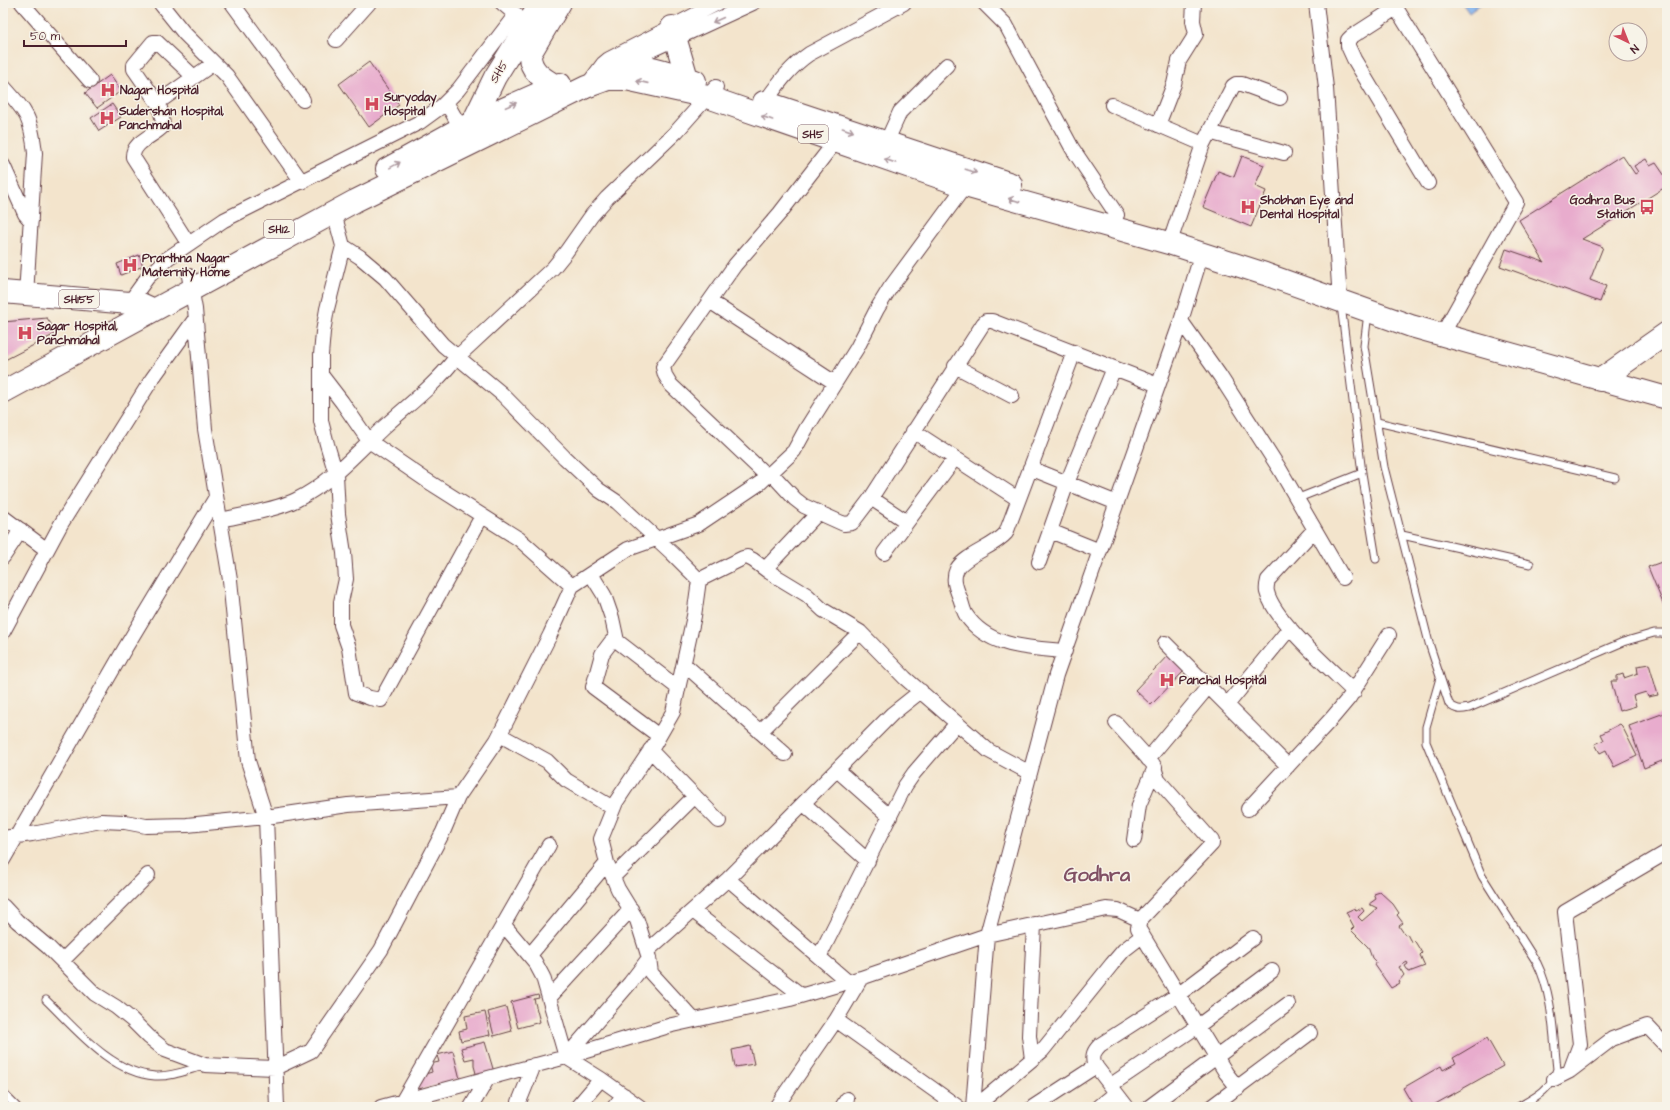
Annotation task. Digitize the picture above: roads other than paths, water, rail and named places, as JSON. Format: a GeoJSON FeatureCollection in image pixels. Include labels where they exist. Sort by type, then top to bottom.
{"type":"FeatureCollection","features":[{"type":"Feature","properties":{"kind":"main road","name":"SH5"},"geometry":{"type":"LineString","coordinates":[[469,131],[522,20],[541,3]]}},
{"type":"Feature","properties":{"kind":"main road"},"geometry":{"type":"LineString","coordinates":[[560,3],[530,54],[531,66],[538,75],[589,81]]}},
{"type":"Feature","properties":{"kind":"main road"},"geometry":{"type":"LineString","coordinates":[[674,32],[687,78]]}},
{"type":"Feature","properties":{"kind":"main road","name":"SH5"},"geometry":{"type":"LineString","coordinates":[[589,81],[642,65],[687,78],[712,92],[835,142],[964,186],[1202,253],[1265,274],[1340,295],[1347,294],[1445,331]]}},
{"type":"Feature","properties":{"kind":"main road","name":"SH5"},"geometry":{"type":"LineString","coordinates":[[589,81],[626,79],[712,92],[765,102],[987,176],[1173,233],[1309,278],[1368,311],[1445,331],[1665,394]]}},
{"type":"Feature","properties":{"kind":"main road","name":"SH12"},"geometry":{"type":"LineString","coordinates":[[3,374],[119,322],[141,306],[190,283],[330,201],[469,131],[589,81]]}},
{"type":"Feature","properties":{"kind":"main road"},"geometry":{"type":"LineString","coordinates":[[190,283],[334,213],[469,131]]}},
{"type":"Feature","properties":{"kind":"main road","name":"SH155"},"geometry":{"type":"LineString","coordinates":[[3,292],[141,306]]}},
{"type":"Feature","properties":{"kind":"main road","name":"SH155"},"geometry":{"type":"LineString","coordinates":[[3,302],[90,310],[119,322]]}},
{"type":"Feature","properties":{"kind":"main road"},"geometry":{"type":"LineString","coordinates":[[3,392],[119,322]]}},
{"type":"Feature","properties":{"kind":"main road"},"geometry":{"type":"LineString","coordinates":[[1611,379],[1667,333]]}},
{"type":"Feature","properties":{"kind":"main road"},"geometry":{"type":"LineString","coordinates":[[1611,379],[1667,348]]}},
{"type":"Feature","properties":{"kind":"street"},"geometry":{"type":"LineString","coordinates":[[22,3],[90,81]]}},
{"type":"Feature","properties":{"kind":"street"},"geometry":{"type":"LineString","coordinates":[[160,3],[184,33],[227,76],[302,182]]}},
{"type":"Feature","properties":{"kind":"street"},"geometry":{"type":"LineString","coordinates":[[232,3],[303,100]]}},
{"type":"Feature","properties":{"kind":"street"},"geometry":{"type":"LineString","coordinates":[[336,40],[369,3]]}},
{"type":"Feature","properties":{"kind":"street"},"geometry":{"type":"LineString","coordinates":[[141,306],[147,278],[168,258],[188,243],[224,220],[420,122],[446,102],[522,20],[502,3]]}},
{"type":"Feature","properties":{"kind":"street"},"geometry":{"type":"LineString","coordinates":[[589,81],[674,32],[718,3]]}},
{"type":"Feature","properties":{"kind":"street"},"geometry":{"type":"LineString","coordinates":[[589,81],[609,59],[674,32],[753,3]]}},
{"type":"Feature","properties":{"kind":"street"},"geometry":{"type":"LineString","coordinates":[[765,102],[787,72],[796,63],[809,54],[904,3]]}},
{"type":"Feature","properties":{"kind":"street"},"geometry":{"type":"LineString","coordinates":[[984,3],[1006,25],[1072,148],[1116,215]]}},
{"type":"Feature","properties":{"kind":"street"},"geometry":{"type":"LineString","coordinates":[[1158,125],[1174,84],[1177,68],[1196,34],[1193,22],[1194,3]]}},
{"type":"Feature","properties":{"kind":"street"},"geometry":{"type":"LineString","coordinates":[[1316,3],[1326,88],[1340,295]]}},
{"type":"Feature","properties":{"kind":"street"},"geometry":{"type":"LineString","coordinates":[[1428,183],[1354,59],[1348,46],[1348,40],[1351,37],[1394,6],[1516,202],[1445,331]]}},
{"type":"Feature","properties":{"kind":"street"},"geometry":{"type":"LineString","coordinates":[[160,105],[134,69],[134,65],[154,42],[157,42],[194,77]]}},
{"type":"Feature","properties":{"kind":"street"},"geometry":{"type":"LineString","coordinates":[[188,243],[133,157],[133,152],[135,147],[162,127],[163,124],[160,101],[214,63]]}},
{"type":"Feature","properties":{"kind":"street"},"geometry":{"type":"LineString","coordinates":[[886,143],[900,112],[947,65]]}},
{"type":"Feature","properties":{"kind":"street"},"geometry":{"type":"LineString","coordinates":[[1173,233],[1206,138],[1230,91],[1236,84],[1242,84],[1280,98]]}},
{"type":"Feature","properties":{"kind":"street"},"geometry":{"type":"LineString","coordinates":[[3,86],[22,107],[28,117],[32,131],[35,153],[26,295]]}},
{"type":"Feature","properties":{"kind":"street"},"geometry":{"type":"LineString","coordinates":[[220,520],[296,501],[336,474],[369,441],[441,376],[458,356],[553,268],[592,215],[677,131],[712,92]]}},
{"type":"Feature","properties":{"kind":"street"},"geometry":{"type":"LineString","coordinates":[[446,102],[469,131]]}},
{"type":"Feature","properties":{"kind":"street"},"geometry":{"type":"LineString","coordinates":[[1112,105],[1158,125],[1206,138],[1284,153]]}},
{"type":"Feature","properties":{"kind":"street"},"geometry":{"type":"LineString","coordinates":[[835,142],[780,214],[735,265],[663,367],[665,375],[672,385],[804,506],[849,525],[856,519],[955,366],[986,321],[992,321],[1158,385]]}},
{"type":"Feature","properties":{"kind":"street"},"geometry":{"type":"LineString","coordinates":[[3,165],[25,214],[31,221]]}},
{"type":"Feature","properties":{"kind":"street"},"geometry":{"type":"LineString","coordinates":[[3,906],[17,921],[48,947],[95,994],[116,1007],[132,1020],[148,1037],[165,1050],[206,1065],[275,1068],[311,1051],[381,950],[443,832],[458,797],[500,734],[550,635],[572,586],[628,549],[657,540],[698,524],[738,499],[769,475],[794,451],[806,429],[857,348],[877,309],[890,288],[964,186]]}},
{"type":"Feature","properties":{"kind":"street"},"geometry":{"type":"LineString","coordinates":[[334,213],[343,246],[327,309],[321,356],[321,420],[336,474],[338,514],[346,579],[341,602],[341,625],[349,648],[356,693],[381,700],[482,516]]}},
{"type":"Feature","properties":{"kind":"street"},"geometry":{"type":"LineString","coordinates":[[343,246],[360,257],[385,278],[442,345],[458,356],[502,394],[565,458],[593,484],[617,502],[672,553],[698,580]]}},
{"type":"Feature","properties":{"kind":"street"},"geometry":{"type":"LineString","coordinates":[[974,1107],[987,935],[1056,675],[1181,321],[1202,253]]}},
{"type":"Feature","properties":{"kind":"street"},"geometry":{"type":"LineString","coordinates":[[190,283],[195,319],[205,429],[230,580],[248,761],[266,817],[277,1107]]}},
{"type":"Feature","properties":{"kind":"street"},"geometry":{"type":"LineString","coordinates":[[710,302],[835,383]]}},
{"type":"Feature","properties":{"kind":"street"},"geometry":{"type":"LineString","coordinates":[[3,632],[61,524],[152,379],[195,319]]}},
{"type":"Feature","properties":{"kind":"street"},"geometry":{"type":"LineString","coordinates":[[1181,321],[1228,389],[1279,468],[1296,500],[1343,578]]}},
{"type":"Feature","properties":{"kind":"street"},"geometry":{"type":"LineString","coordinates":[[1065,651],[1023,647],[994,640],[980,630],[966,614],[954,584],[954,576],[962,562],[997,542],[1006,533],[1074,352]]}},
{"type":"Feature","properties":{"kind":"street"},"geometry":{"type":"LineString","coordinates":[[955,366],[1012,396]]}},
{"type":"Feature","properties":{"kind":"street"},"geometry":{"type":"LineString","coordinates":[[1039,562],[1067,483],[1114,368]]}},
{"type":"Feature","properties":{"kind":"street"},"geometry":{"type":"LineString","coordinates":[[322,376],[369,441],[426,480],[519,539],[572,586]]}},
{"type":"Feature","properties":{"kind":"street"},"geometry":{"type":"LineString","coordinates":[[913,431],[1018,499]]}},
{"type":"Feature","properties":{"kind":"street"},"geometry":{"type":"LineString","coordinates":[[884,553],[955,458]]}},
{"type":"Feature","properties":{"kind":"street"},"geometry":{"type":"LineString","coordinates":[[1030,468],[1117,503]]}},
{"type":"Feature","properties":{"kind":"street"},"geometry":{"type":"LineString","coordinates":[[3,860],[10,837],[216,497]]}},
{"type":"Feature","properties":{"kind":"street"},"geometry":{"type":"LineString","coordinates":[[871,498],[907,522]]}},
{"type":"Feature","properties":{"kind":"street"},"geometry":{"type":"LineString","coordinates":[[765,569],[818,513]]}},
{"type":"Feature","properties":{"kind":"street"},"geometry":{"type":"LineString","coordinates":[[3,517],[47,550]]}},
{"type":"Feature","properties":{"kind":"street"},"geometry":{"type":"LineString","coordinates":[[3,557],[21,530]]}},
{"type":"Feature","properties":{"kind":"street"},"geometry":{"type":"LineString","coordinates":[[1314,530],[1268,580],[1266,586],[1267,593],[1276,610],[1290,628],[1354,692]]}},
{"type":"Feature","properties":{"kind":"street"},"geometry":{"type":"LineString","coordinates":[[1050,531],[1100,551]]}},
{"type":"Feature","properties":{"kind":"street"},"geometry":{"type":"LineString","coordinates":[[698,580],[743,558],[747,557],[753,560],[807,595],[823,610],[860,632],[905,678],[921,690],[989,751],[1030,773]]}},
{"type":"Feature","properties":{"kind":"street"},"geometry":{"type":"LineString","coordinates":[[591,574],[604,595],[618,641],[678,688]]}},
{"type":"Feature","properties":{"kind":"street"},"geometry":{"type":"LineString","coordinates":[[694,1020],[651,973],[648,954],[637,920],[607,863],[601,839],[616,802],[673,712],[694,616],[698,580]]}},
{"type":"Feature","properties":{"kind":"street"},"geometry":{"type":"LineString","coordinates":[[1227,705],[1290,628]]}},
{"type":"Feature","properties":{"kind":"street"},"geometry":{"type":"LineString","coordinates":[[760,732],[860,632]]}},
{"type":"Feature","properties":{"kind":"street"},"geometry":{"type":"LineString","coordinates":[[1248,809],[1333,717],[1354,692],[1389,635]]}},
{"type":"Feature","properties":{"kind":"street"},"geometry":{"type":"LineString","coordinates":[[618,641],[612,642],[602,654],[593,687],[659,736]]}},
{"type":"Feature","properties":{"kind":"street"},"geometry":{"type":"LineString","coordinates":[[1165,643],[1288,766]]}},
{"type":"Feature","properties":{"kind":"street"},"geometry":{"type":"LineString","coordinates":[[684,664],[785,754]]}},
{"type":"Feature","properties":{"kind":"street"},"geometry":{"type":"LineString","coordinates":[[1134,840],[1140,805],[1152,763],[1208,686]]}},
{"type":"Feature","properties":{"kind":"street"},"geometry":{"type":"LineString","coordinates":[[566,1057],[630,983],[648,954],[692,911],[728,879],[892,714],[921,690]]}},
{"type":"Feature","properties":{"kind":"street"},"geometry":{"type":"LineString","coordinates":[[819,957],[890,816],[914,773],[957,723]]}},
{"type":"Feature","properties":{"kind":"street"},"geometry":{"type":"LineString","coordinates":[[1116,723],[1152,763],[1158,780],[1212,841],[1212,844],[1140,920],[1138,928],[1217,1057],[1238,1088]]}},
{"type":"Feature","properties":{"kind":"street"},"geometry":{"type":"LineString","coordinates":[[500,734],[547,761],[566,780],[613,808]]}},
{"type":"Feature","properties":{"kind":"street"},"geometry":{"type":"LineString","coordinates":[[650,750],[719,821]]}},
{"type":"Feature","properties":{"kind":"street"},"geometry":{"type":"LineString","coordinates":[[838,770],[890,816]]}},
{"type":"Feature","properties":{"kind":"street"},"geometry":{"type":"LineString","coordinates":[[613,876],[695,796]]}},
{"type":"Feature","properties":{"kind":"street"},"geometry":{"type":"LineString","coordinates":[[10,837],[101,821],[125,822],[146,826],[173,825],[266,817],[348,805],[458,797]]}},
{"type":"Feature","properties":{"kind":"street"},"geometry":{"type":"LineString","coordinates":[[804,804],[868,861]]}},
{"type":"Feature","properties":{"kind":"street"},"geometry":{"type":"LineString","coordinates":[[402,1102],[549,845]]}},
{"type":"Feature","properties":{"kind":"street"},"geometry":{"type":"LineString","coordinates":[[1570,1070],[1580,1044],[1565,912],[1667,852]]}},
{"type":"Feature","properties":{"kind":"street"},"geometry":{"type":"LineString","coordinates":[[530,955],[607,863]]}},
{"type":"Feature","properties":{"kind":"street"},"geometry":{"type":"LineString","coordinates":[[62,961],[148,875]]}},
{"type":"Feature","properties":{"kind":"street"},"geometry":{"type":"LineString","coordinates":[[728,879],[847,981]]}},
{"type":"Feature","properties":{"kind":"street"},"geometry":{"type":"LineString","coordinates":[[549,998],[631,909]]}},
{"type":"Feature","properties":{"kind":"street"},"geometry":{"type":"LineString","coordinates":[[382,1107],[566,1057],[672,1025],[801,995],[861,978],[987,935],[1106,909],[1118,910],[1140,920]]}},
{"type":"Feature","properties":{"kind":"street"},"geometry":{"type":"LineString","coordinates":[[692,911],[801,995]]}},
{"type":"Feature","properties":{"kind":"street"},"geometry":{"type":"LineString","coordinates":[[504,924],[536,962],[543,977],[566,1057],[601,1079],[640,1107]]}},
{"type":"Feature","properties":{"kind":"street"},"geometry":{"type":"LineString","coordinates":[[1032,1059],[1029,1036],[1034,924]]}},
{"type":"Feature","properties":{"kind":"street"},"geometry":{"type":"LineString","coordinates":[[974,1107],[1032,1059],[1052,1040],[1124,950],[1142,936]]}},
{"type":"Feature","properties":{"kind":"street"},"geometry":{"type":"LineString","coordinates":[[1127,1107],[1096,1066],[1092,1057],[1094,1050],[1179,994],[1253,938]]}},
{"type":"Feature","properties":{"kind":"street"},"geometry":{"type":"LineString","coordinates":[[1099,1107],[1113,1089],[1272,972]]}},
{"type":"Feature","properties":{"kind":"street"},"geometry":{"type":"LineString","coordinates":[[776,1107],[836,1020],[861,978]]}},
{"type":"Feature","properties":{"kind":"street"},"geometry":{"type":"LineString","coordinates":[[1150,1107],[1288,1004]]}},
{"type":"Feature","properties":{"kind":"street"},"geometry":{"type":"LineString","coordinates":[[836,1020],[958,1107]]}},
{"type":"Feature","properties":{"kind":"street"},"geometry":{"type":"LineString","coordinates":[[1554,1079],[1570,1070],[1612,1039],[1647,1026],[1667,1048]]}},
{"type":"Feature","properties":{"kind":"street"},"geometry":{"type":"LineString","coordinates":[[1212,1107],[1310,1033]]}},
{"type":"Feature","properties":{"kind":"street"},"geometry":{"type":"LineString","coordinates":[[519,1107],[519,1102],[534,1065]]}},
{"type":"Feature","properties":{"kind":"street"},"geometry":{"type":"LineString","coordinates":[[1033,1107],[1096,1066]]}},
{"type":"Feature","properties":{"kind":"street"},"geometry":{"type":"LineString","coordinates":[[471,1107],[488,1078]]}},
{"type":"Feature","properties":{"kind":"street"},"geometry":{"type":"LineString","coordinates":[[577,1107],[601,1079]]}},
{"type":"Feature","properties":{"kind":"street"},"geometry":{"type":"LineString","coordinates":[[614,1107],[624,1095]]}},
{"type":"Feature","properties":{"kind":"lane"},"geometry":{"type":"LineString","coordinates":[[1340,295],[1362,473],[1376,559]]}},
{"type":"Feature","properties":{"kind":"lane"},"geometry":{"type":"LineString","coordinates":[[1368,311],[1364,346],[1384,467],[1429,643],[1449,704],[1455,709],[1461,710],[1623,642],[1654,633],[1662,633],[1667,635]]}},
{"type":"Feature","properties":{"kind":"lane"},"geometry":{"type":"LineString","coordinates":[[1377,422],[1615,478]]}},
{"type":"Feature","properties":{"kind":"lane"},"geometry":{"type":"LineString","coordinates":[[1296,500],[1362,473]]}},
{"type":"Feature","properties":{"kind":"lane"},"geometry":{"type":"LineString","coordinates":[[1402,535],[1530,564]]}},
{"type":"Feature","properties":{"kind":"lane"},"geometry":{"type":"LineString","coordinates":[[1440,678],[1426,727],[1426,742],[1482,876],[1537,963],[1544,977],[1550,1008],[1557,1069],[1554,1079],[1546,1089],[1518,1107]]}},
{"type":"Feature","properties":{"kind":"lane"},"geometry":{"type":"LineString","coordinates":[[46,1000],[97,1051],[114,1062],[139,1073],[156,1076],[174,1074],[206,1065]]}},
{"type":"Feature","properties":{"kind":"lane"},"geometry":{"type":"LineString","coordinates":[[3,1093],[17,1107]]}},
{"type":"Feature","properties":{"kind":"water"},"geometry":{"type":"Polygon","coordinates":[[[1462,3],[1482,3],[1469,13],[1462,3]]]}},
{"type":"Feature","properties":{"kind":"place","name":"Nagar Hospital"},"geometry":{"type":"Point","coordinates":[108,90]}},
{"type":"Feature","properties":{"kind":"place","name":"Suryoday Hospital"},"geometry":{"type":"Point","coordinates":[372,104]}},
{"type":"Feature","properties":{"kind":"place","name":"Sudershan Hospital, Panchmahal"},"geometry":{"type":"Point","coordinates":[107,118]}},
{"type":"Feature","properties":{"kind":"place","name":"Shobhan Eye and Dental Hospital"},"geometry":{"type":"Point","coordinates":[1248,207]}},
{"type":"Feature","properties":{"kind":"place","name":"Godhra Bus Station"},"geometry":{"type":"Point","coordinates":[1647,207]}},
{"type":"Feature","properties":{"kind":"place","name":"Prarthna Nagar Maternity Home"},"geometry":{"type":"Point","coordinates":[130,265]}},
{"type":"Feature","properties":{"kind":"place","name":"Sagar Hospital, Panchmahal"},"geometry":{"type":"Point","coordinates":[25,333]}},
{"type":"Feature","properties":{"kind":"place","name":"Panchal Hospital"},"geometry":{"type":"Point","coordinates":[1167,680]}},
{"type":"Feature","properties":{"kind":"district","name":"Godhra"},"geometry":{"type":"Point","coordinates":[1097,875]}}]}
